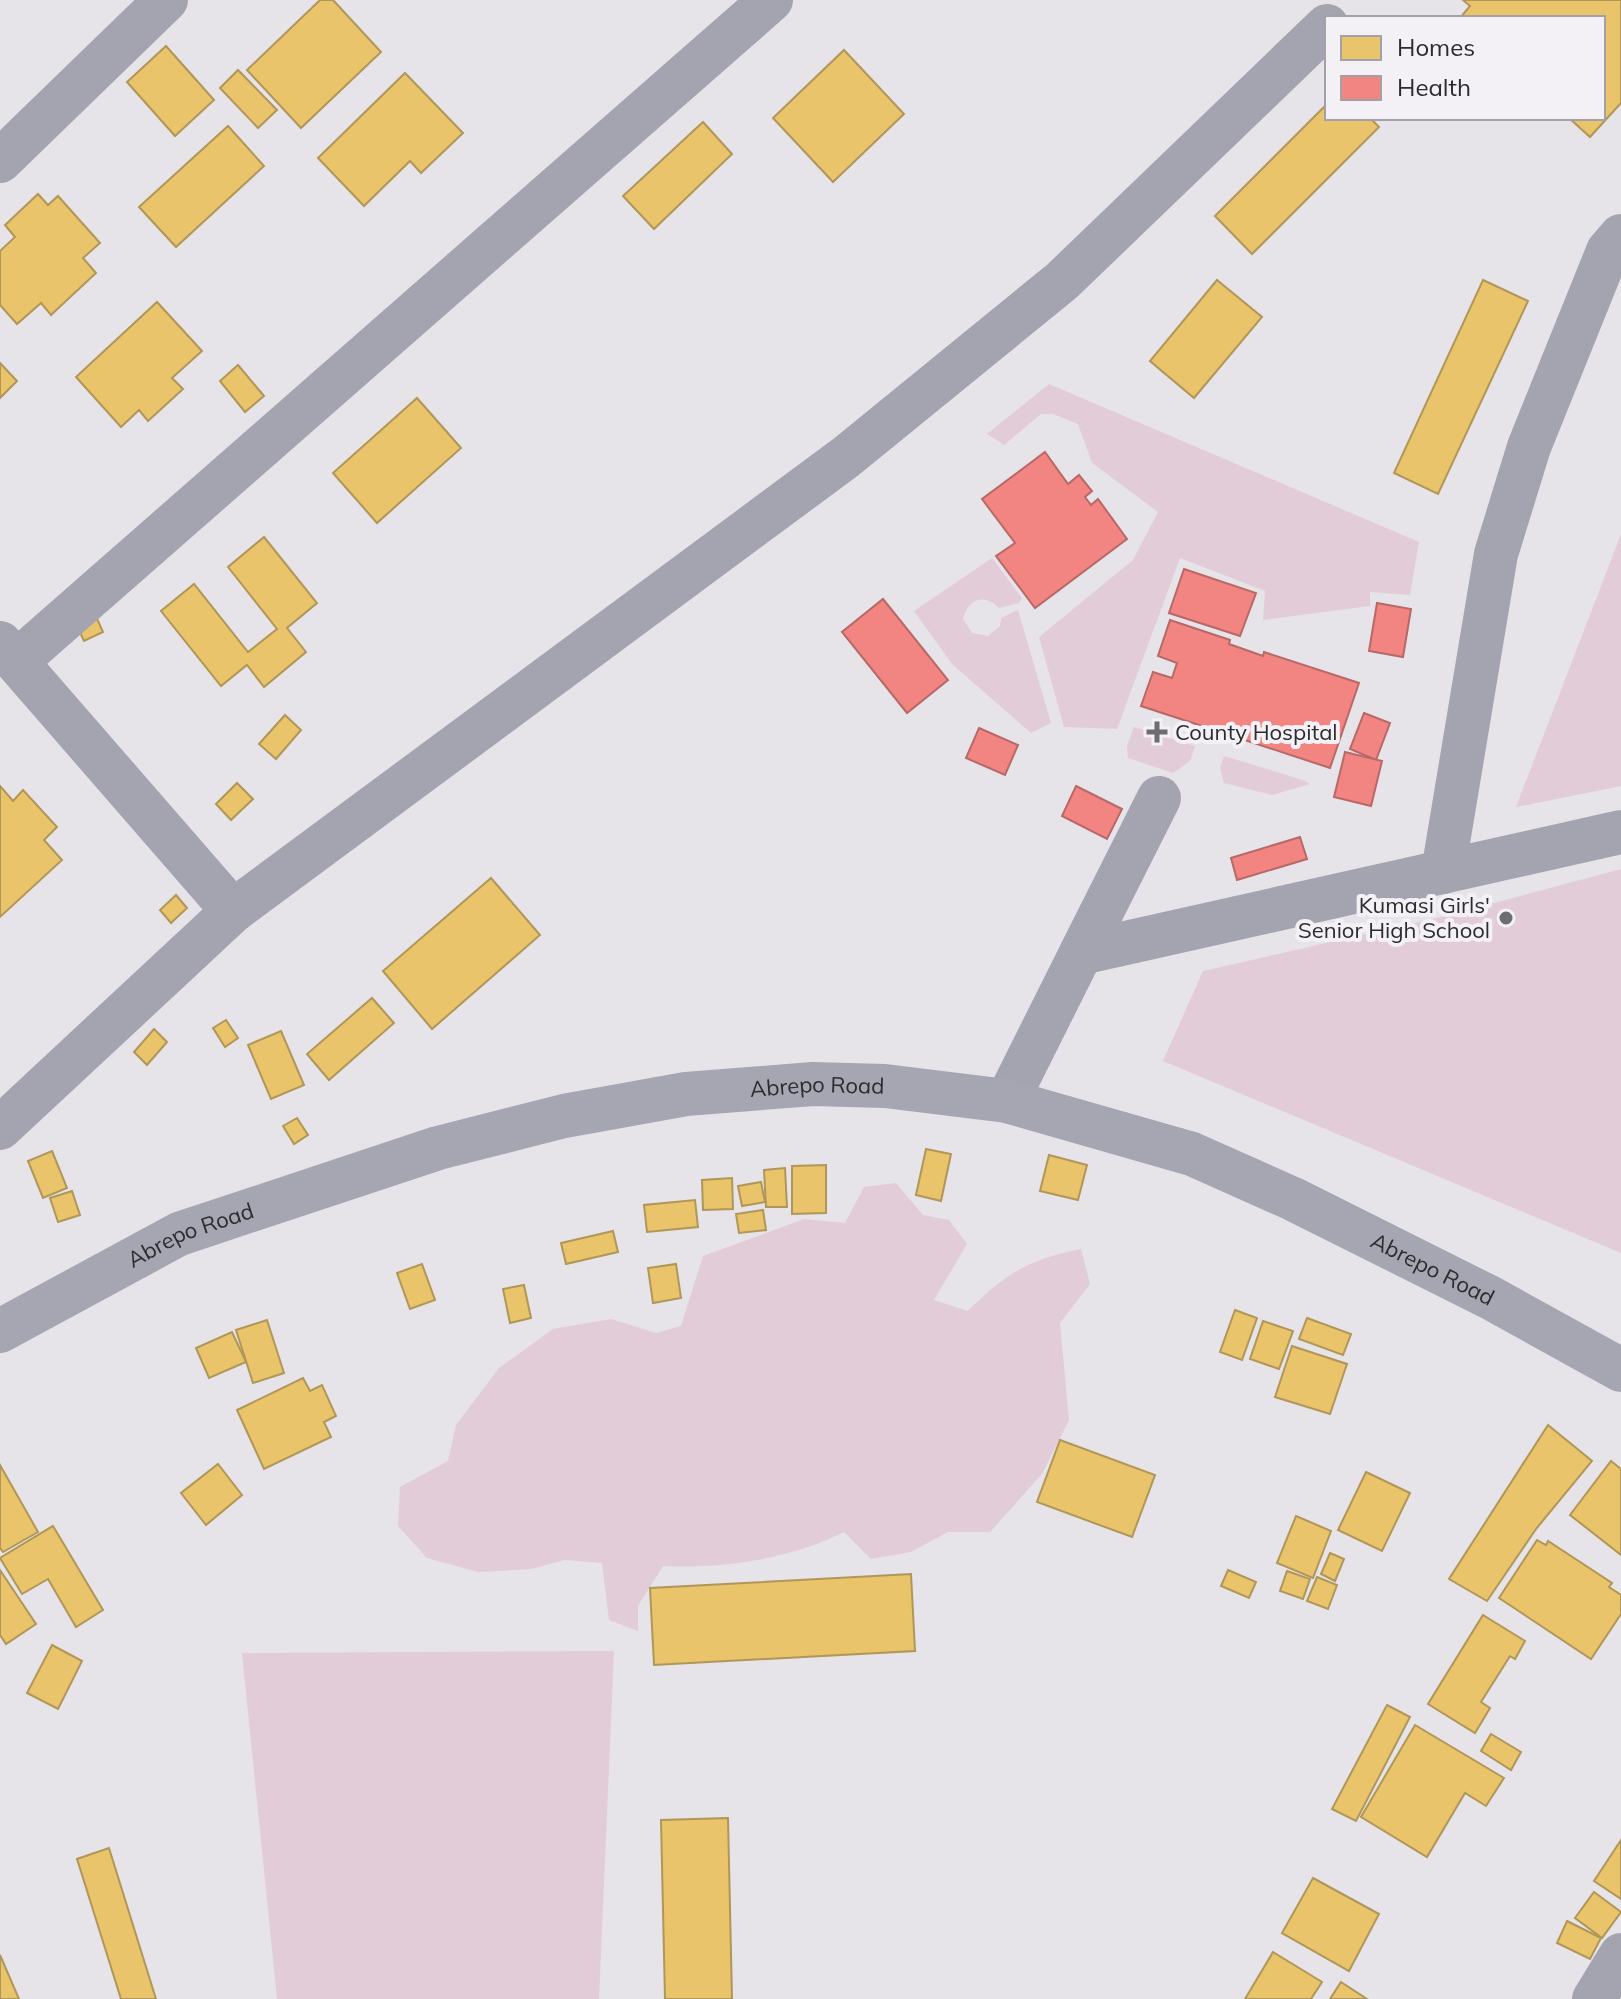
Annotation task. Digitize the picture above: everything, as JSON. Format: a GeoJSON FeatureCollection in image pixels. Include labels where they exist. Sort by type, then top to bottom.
{"type":"FeatureCollection","features":[{"type":"Feature","properties":{"kind":"main road","name":"Abrepo Road"},"geometry":{"type":"LineString","coordinates":[[0,1331],[179,1234],[438,1148],[564,1116],[686,1094],[813,1084],[885,1086],[1007,1101],[1192,1154],[1293,1199],[1491,1298],[1621,1370]]}},
{"type":"Feature","properties":{"kind":"street"},"geometry":{"type":"LineString","coordinates":[[0,161],[166,0]]}},
{"type":"Feature","properties":{"kind":"street"},"geometry":{"type":"LineString","coordinates":[[233,911],[8,652],[771,0]]}},
{"type":"Feature","properties":{"kind":"street"},"geometry":{"type":"LineString","coordinates":[[1337,16],[1353,0]]}},
{"type":"Feature","properties":{"kind":"street"},"geometry":{"type":"LineString","coordinates":[[0,1128],[233,911],[870,437],[1062,281],[1325,28]]}},
{"type":"Feature","properties":{"kind":"street"},"geometry":{"type":"LineString","coordinates":[[1443,872],[1496,554],[1529,447],[1608,251],[1621,236]]}},
{"type":"Feature","properties":{"kind":"street"},"geometry":{"type":"LineString","coordinates":[[1007,1101],[1159,798]]}},
{"type":"Feature","properties":{"kind":"street"},"geometry":{"type":"LineString","coordinates":[[1081,953],[1621,832]]}},
{"type":"Feature","properties":{"kind":"street"},"geometry":{"type":"LineString","coordinates":[[1594,1999],[1621,1955]]}},
{"type":"Feature","properties":{"kind":"shaded area"},"geometry":{"type":"Polygon","coordinates":[[[1049,384],[1419,542],[1410,595],[1370,592],[1370,606],[1263,620],[1265,591],[1180,558],[1117,729],[1064,727],[1039,637],[1133,560],[1158,512],[1092,463],[1078,424],[1053,414],[1041,414],[1004,445],[987,434],[1049,384]]]}},
{"type":"Feature","properties":{"kind":"shaded area"},"geometry":{"type":"Polygon","coordinates":[[[1621,534],[1621,786],[1516,807],[1618,542],[1621,534]]]}},
{"type":"Feature","properties":{"kind":"shaded area"},"geometry":{"type":"Polygon","coordinates":[[[992,558],[1022,598],[1019,603],[999,608],[988,601],[977,600],[965,612],[963,619],[972,633],[988,636],[1000,626],[1001,618],[1018,610],[1051,723],[1031,733],[952,664],[914,611],[992,558]]]}},
{"type":"Feature","properties":{"kind":"shaded area"},"geometry":{"type":"Polygon","coordinates":[[[1134,727],[1195,746],[1190,761],[1173,773],[1128,758],[1127,746],[1134,727]]]}},
{"type":"Feature","properties":{"kind":"shaded area"},"geometry":{"type":"Polygon","coordinates":[[[1224,756],[1310,784],[1272,795],[1224,783],[1220,768],[1224,756]]]}},
{"type":"Feature","properties":{"kind":"shaded area","name":"Kumasi Girls' Senior High School"},"geometry":{"type":"Polygon","coordinates":[[[1621,869],[1621,1253],[1163,1061],[1203,971],[1446,916],[1621,869]]]}},
{"type":"Feature","properties":{"kind":"shaded area"},"geometry":{"type":"Polygon","coordinates":[[[896,1183],[923,1215],[949,1220],[967,1244],[934,1300],[968,1311],[994,1287],[1019,1270],[1032,1263],[1081,1249],[1090,1284],[1060,1323],[1069,1420],[1042,1474],[990,1532],[948,1532],[911,1552],[871,1559],[844,1532],[801,1549],[756,1560],[709,1566],[663,1566],[638,1606],[638,1631],[609,1620],[602,1563],[565,1560],[531,1569],[478,1572],[427,1558],[398,1526],[400,1487],[448,1461],[456,1425],[499,1368],[553,1329],[611,1319],[656,1333],[681,1326],[703,1256],[804,1219],[845,1223],[864,1187],[896,1183]]]}},
{"type":"Feature","properties":{"kind":"shaded area"},"geometry":{"type":"Polygon","coordinates":[[[614,1651],[599,1999],[277,1999],[242,1653],[614,1651]]]}},
{"type":"Feature","properties":{"kind":"building: Homes"},"geometry":{"type":"Polygon","coordinates":[[[320,0],[333,0],[381,52],[301,128],[247,70],[320,0]]]}},
{"type":"Feature","properties":{"kind":"building: Homes"},"geometry":{"type":"Polygon","coordinates":[[[1463,0],[1621,0],[1621,103],[1590,137],[1571,120],[1605,120],[1605,16],[1462,16],[1470,6],[1463,0]]]}},
{"type":"Feature","properties":{"kind":"building: Homes"},"geometry":{"type":"Polygon","coordinates":[[[166,46],[214,100],[175,136],[127,82],[166,46]]]}},
{"type":"Feature","properties":{"kind":"building: Homes"},"geometry":{"type":"Polygon","coordinates":[[[844,50],[904,114],[833,182],[773,118],[844,50]]]}},
{"type":"Feature","properties":{"kind":"building: Homes"},"geometry":{"type":"Polygon","coordinates":[[[238,70],[277,110],[258,128],[220,88],[238,70]]]}},
{"type":"Feature","properties":{"kind":"building: Homes"},"geometry":{"type":"Polygon","coordinates":[[[405,73],[463,133],[421,173],[410,161],[364,206],[318,158],[405,73]]]}},
{"type":"Feature","properties":{"kind":"building: Homes"},"geometry":{"type":"Polygon","coordinates":[[[1325,106],[1325,120],[1372,120],[1379,127],[1252,254],[1215,216],[1325,106]]]}},
{"type":"Feature","properties":{"kind":"building: Homes"},"geometry":{"type":"Polygon","coordinates":[[[703,122],[732,154],[654,229],[623,196],[703,122]]]}},
{"type":"Feature","properties":{"kind":"building: Homes"},"geometry":{"type":"Polygon","coordinates":[[[228,126],[264,166],[176,247],[139,207],[228,126]]]}},
{"type":"Feature","properties":{"kind":"building: Homes"},"geometry":{"type":"Polygon","coordinates":[[[38,194],[48,205],[58,196],[100,243],[83,258],[96,273],[51,315],[41,303],[17,324],[0,305],[0,251],[15,237],[5,225],[38,194]]]}},
{"type":"Feature","properties":{"kind":"building: Homes"},"geometry":{"type":"Polygon","coordinates":[[[1217,280],[1262,317],[1194,398],[1150,361],[1217,280]]]}},
{"type":"Feature","properties":{"kind":"building: Homes"},"geometry":{"type":"Polygon","coordinates":[[[1483,280],[1528,301],[1438,494],[1394,473],[1483,280]]]}},
{"type":"Feature","properties":{"kind":"building: Homes"},"geometry":{"type":"Polygon","coordinates":[[[157,302],[202,351],[172,378],[183,389],[148,421],[139,410],[121,427],[76,377],[157,302]]]}},
{"type":"Feature","properties":{"kind":"building: Homes"},"geometry":{"type":"Polygon","coordinates":[[[0,363],[17,381],[0,398],[0,363]]]}},
{"type":"Feature","properties":{"kind":"building: Homes"},"geometry":{"type":"Polygon","coordinates":[[[238,365],[264,396],[245,412],[220,381],[238,365]]]}},
{"type":"Feature","properties":{"kind":"building: Homes"},"geometry":{"type":"Polygon","coordinates":[[[417,398],[461,448],[377,523],[333,473],[417,398]]]}},
{"type":"Feature","properties":{"kind":"building: Homes"},"geometry":{"type":"Polygon","coordinates":[[[264,537],[317,603],[287,628],[306,652],[264,687],[247,665],[221,686],[161,611],[194,584],[248,652],[277,629],[228,567],[264,537]]]}},
{"type":"Feature","properties":{"kind":"building: Homes"},"geometry":{"type":"Polygon","coordinates":[[[94,612],[103,632],[84,641],[75,622],[94,612]]]}},
{"type":"Feature","properties":{"kind":"building: Homes"},"geometry":{"type":"Polygon","coordinates":[[[285,715],[301,730],[276,759],[259,744],[285,715]]]}},
{"type":"Feature","properties":{"kind":"building: Homes"},"geometry":{"type":"Polygon","coordinates":[[[237,783],[253,799],[231,820],[216,804],[237,783]]]}},
{"type":"Feature","properties":{"kind":"building: Homes"},"geometry":{"type":"Polygon","coordinates":[[[0,786],[13,801],[23,790],[57,827],[44,840],[62,860],[0,917],[0,786]]]}},
{"type":"Feature","properties":{"kind":"building: Homes"},"geometry":{"type":"Polygon","coordinates":[[[491,878],[540,935],[432,1029],[383,971],[491,878]]]}},
{"type":"Feature","properties":{"kind":"building: Homes"},"geometry":{"type":"Polygon","coordinates":[[[176,895],[187,908],[171,923],[160,910],[176,895]]]}},
{"type":"Feature","properties":{"kind":"building: Homes"},"geometry":{"type":"Polygon","coordinates":[[[372,998],[394,1023],[329,1080],[307,1054],[372,998]]]}},
{"type":"Feature","properties":{"kind":"building: Homes"},"geometry":{"type":"Polygon","coordinates":[[[226,1020],[238,1038],[225,1047],[213,1028],[226,1020]]]}},
{"type":"Feature","properties":{"kind":"building: Homes"},"geometry":{"type":"Polygon","coordinates":[[[154,1029],[167,1042],[147,1065],[134,1052],[154,1029]]]}},
{"type":"Feature","properties":{"kind":"building: Homes"},"geometry":{"type":"Polygon","coordinates":[[[281,1031],[304,1085],[271,1099],[248,1045],[281,1031]]]}},
{"type":"Feature","properties":{"kind":"building: Homes"},"geometry":{"type":"Polygon","coordinates":[[[297,1118],[308,1135],[294,1144],[283,1126],[297,1118]]]}},
{"type":"Feature","properties":{"kind":"building: Homes"},"geometry":{"type":"Polygon","coordinates":[[[926,1149],[951,1154],[941,1201],[916,1195],[926,1149]]]}},
{"type":"Feature","properties":{"kind":"building: Homes"},"geometry":{"type":"Polygon","coordinates":[[[52,1151],[67,1188],[43,1198],[28,1161],[52,1151]]]}},
{"type":"Feature","properties":{"kind":"building: Homes"},"geometry":{"type":"Polygon","coordinates":[[[1049,1155],[1087,1165],[1078,1200],[1040,1191],[1049,1155]]]}},
{"type":"Feature","properties":{"kind":"building: Homes"},"geometry":{"type":"Polygon","coordinates":[[[826,1165],[826,1213],[792,1214],[792,1166],[826,1165]]]}},
{"type":"Feature","properties":{"kind":"building: Homes"},"geometry":{"type":"Polygon","coordinates":[[[785,1168],[787,1207],[766,1207],[764,1170],[785,1168]]]}},
{"type":"Feature","properties":{"kind":"building: Homes"},"geometry":{"type":"Polygon","coordinates":[[[732,1178],[733,1209],[703,1210],[702,1180],[732,1178]]]}},
{"type":"Feature","properties":{"kind":"building: Homes"},"geometry":{"type":"Polygon","coordinates":[[[761,1182],[765,1202],[742,1206],[738,1186],[761,1182]]]}},
{"type":"Feature","properties":{"kind":"building: Homes"},"geometry":{"type":"Polygon","coordinates":[[[72,1191],[80,1215],[58,1222],[50,1198],[72,1191]]]}},
{"type":"Feature","properties":{"kind":"building: Homes"},"geometry":{"type":"Polygon","coordinates":[[[695,1200],[698,1227],[647,1232],[644,1205],[695,1200]]]}},
{"type":"Feature","properties":{"kind":"building: Homes"},"geometry":{"type":"Polygon","coordinates":[[[763,1210],[766,1230],[739,1233],[736,1214],[763,1210]]]}},
{"type":"Feature","properties":{"kind":"building: Homes"},"geometry":{"type":"Polygon","coordinates":[[[613,1231],[618,1252],[566,1264],[561,1243],[613,1231]]]}},
{"type":"Feature","properties":{"kind":"building: Homes"},"geometry":{"type":"Polygon","coordinates":[[[422,1264],[435,1300],[410,1309],[397,1273],[422,1264]]]}},
{"type":"Feature","properties":{"kind":"building: Homes"},"geometry":{"type":"Polygon","coordinates":[[[676,1264],[681,1298],[653,1303],[648,1268],[676,1264]]]}},
{"type":"Feature","properties":{"kind":"building: Homes"},"geometry":{"type":"Polygon","coordinates":[[[524,1285],[531,1318],[510,1323],[503,1289],[524,1285]]]}},
{"type":"Feature","properties":{"kind":"building: Homes"},"geometry":{"type":"Polygon","coordinates":[[[1235,1310],[1257,1318],[1242,1360],[1220,1352],[1235,1310]]]}},
{"type":"Feature","properties":{"kind":"building: Homes"},"geometry":{"type":"Polygon","coordinates":[[[1307,1318],[1351,1334],[1343,1355],[1299,1339],[1307,1318]]]}},
{"type":"Feature","properties":{"kind":"building: Homes"},"geometry":{"type":"Polygon","coordinates":[[[267,1320],[284,1373],[253,1383],[236,1330],[267,1320]]]}},
{"type":"Feature","properties":{"kind":"building: Homes"},"geometry":{"type":"Polygon","coordinates":[[[1263,1321],[1293,1331],[1279,1369],[1250,1359],[1263,1321]]]}},
{"type":"Feature","properties":{"kind":"building: Homes"},"geometry":{"type":"Polygon","coordinates":[[[232,1332],[246,1362],[209,1378],[196,1348],[232,1332]]]}},
{"type":"Feature","properties":{"kind":"building: Homes"},"geometry":{"type":"Polygon","coordinates":[[[1292,1346],[1347,1364],[1330,1414],[1275,1397],[1292,1346]]]}},
{"type":"Feature","properties":{"kind":"building: Homes"},"geometry":{"type":"Polygon","coordinates":[[[303,1378],[310,1391],[322,1385],[336,1416],[324,1422],[331,1437],[264,1469],[237,1410],[303,1378]]]}},
{"type":"Feature","properties":{"kind":"building: Homes"},"geometry":{"type":"Polygon","coordinates":[[[1548,1425],[1592,1461],[1536,1529],[1487,1601],[1449,1579],[1548,1425]]]}},
{"type":"Feature","properties":{"kind":"building: Homes"},"geometry":{"type":"Polygon","coordinates":[[[1060,1440],[1155,1475],[1132,1537],[1037,1502],[1060,1440]]]}},
{"type":"Feature","properties":{"kind":"building: Homes"},"geometry":{"type":"Polygon","coordinates":[[[1611,1461],[1621,1469],[1621,1555],[1570,1515],[1611,1461]]]}},
{"type":"Feature","properties":{"kind":"building: Homes"},"geometry":{"type":"Polygon","coordinates":[[[218,1464],[242,1495],[206,1525],[181,1493],[218,1464]]]}},
{"type":"Feature","properties":{"kind":"building: Homes"},"geometry":{"type":"Polygon","coordinates":[[[0,1465],[38,1532],[3,1552],[0,1548],[0,1465]]]}},
{"type":"Feature","properties":{"kind":"building: Homes"},"geometry":{"type":"Polygon","coordinates":[[[1366,1472],[1410,1493],[1382,1551],[1338,1530],[1366,1472]]]}},
{"type":"Feature","properties":{"kind":"building: Homes"},"geometry":{"type":"Polygon","coordinates":[[[1296,1516],[1331,1531],[1313,1578],[1277,1563],[1296,1516]]]}},
{"type":"Feature","properties":{"kind":"building: Homes"},"geometry":{"type":"Polygon","coordinates":[[[53,1526],[103,1610],[76,1627],[48,1579],[22,1594],[0,1558],[53,1526]]]}},
{"type":"Feature","properties":{"kind":"building: Homes"},"geometry":{"type":"Polygon","coordinates":[[[1537,1540],[1546,1545],[1548,1541],[1612,1583],[1609,1587],[1621,1595],[1621,1614],[1591,1659],[1499,1598],[1537,1540]]]}},
{"type":"Feature","properties":{"kind":"building: Homes"},"geometry":{"type":"Polygon","coordinates":[[[1330,1553],[1344,1559],[1335,1581],[1321,1574],[1330,1553]]]}},
{"type":"Feature","properties":{"kind":"building: Homes"},"geometry":{"type":"Polygon","coordinates":[[[0,1570],[36,1624],[6,1644],[0,1635],[0,1570]]]}},
{"type":"Feature","properties":{"kind":"building: Homes"},"geometry":{"type":"Polygon","coordinates":[[[1228,1570],[1256,1582],[1249,1598],[1221,1586],[1228,1570]]]}},
{"type":"Feature","properties":{"kind":"building: Homes"},"geometry":{"type":"Polygon","coordinates":[[[1287,1571],[1310,1579],[1303,1599],[1280,1591],[1287,1571]]]}},
{"type":"Feature","properties":{"kind":"building: Homes"},"geometry":{"type":"Polygon","coordinates":[[[911,1574],[915,1651],[654,1665],[650,1588],[911,1574]]]}},
{"type":"Feature","properties":{"kind":"building: Homes"},"geometry":{"type":"Polygon","coordinates":[[[1317,1577],[1337,1585],[1328,1609],[1307,1601],[1317,1577]]]}},
{"type":"Feature","properties":{"kind":"building: Homes"},"geometry":{"type":"Polygon","coordinates":[[[1483,1615],[1525,1641],[1515,1659],[1510,1656],[1481,1702],[1490,1708],[1475,1733],[1428,1704],[1483,1615]]]}},
{"type":"Feature","properties":{"kind":"building: Homes"},"geometry":{"type":"Polygon","coordinates":[[[52,1645],[82,1661],[58,1709],[27,1693],[52,1645]]]}},
{"type":"Feature","properties":{"kind":"building: Homes"},"geometry":{"type":"Polygon","coordinates":[[[1387,1705],[1410,1717],[1356,1821],[1332,1809],[1387,1705]]]}},
{"type":"Feature","properties":{"kind":"building: Homes"},"geometry":{"type":"Polygon","coordinates":[[[1415,1725],[1504,1778],[1486,1806],[1465,1793],[1427,1857],[1361,1817],[1415,1725]]]}},
{"type":"Feature","properties":{"kind":"building: Homes"},"geometry":{"type":"Polygon","coordinates":[[[1491,1734],[1521,1752],[1511,1770],[1481,1751],[1491,1734]]]}},
{"type":"Feature","properties":{"kind":"building: Homes"},"geometry":{"type":"Polygon","coordinates":[[[728,1818],[732,1999],[665,1999],[661,1820],[728,1818]]]}},
{"type":"Feature","properties":{"kind":"building: Homes"},"geometry":{"type":"Polygon","coordinates":[[[1621,1840],[1621,1899],[1594,1881],[1621,1840]]]}},
{"type":"Feature","properties":{"kind":"building: Homes"},"geometry":{"type":"Polygon","coordinates":[[[109,1848],[156,1999],[121,1999],[77,1859],[109,1848]]]}},
{"type":"Feature","properties":{"kind":"building: Homes"},"geometry":{"type":"Polygon","coordinates":[[[1313,1878],[1379,1914],[1349,1971],[1282,1933],[1313,1878]]]}},
{"type":"Feature","properties":{"kind":"building: Homes"},"geometry":{"type":"Polygon","coordinates":[[[1594,1892],[1621,1912],[1602,1938],[1575,1918],[1594,1892]]]}},
{"type":"Feature","properties":{"kind":"building: Homes"},"geometry":{"type":"Polygon","coordinates":[[[1567,1921],[1601,1938],[1590,1959],[1557,1943],[1567,1921]]]}},
{"type":"Feature","properties":{"kind":"building: Homes"},"geometry":{"type":"Polygon","coordinates":[[[1273,1952],[1322,1982],[1311,1999],[1245,1999],[1273,1952]]]}},
{"type":"Feature","properties":{"kind":"building: Homes"},"geometry":{"type":"Polygon","coordinates":[[[0,1955],[19,1999],[0,1999],[0,1955]]]}},
{"type":"Feature","properties":{"kind":"building: Homes"},"geometry":{"type":"Polygon","coordinates":[[[1341,1982],[1367,1999],[1330,1999],[1341,1982]]]}},
{"type":"Feature","properties":{"kind":"building: Health"},"geometry":{"type":"Polygon","coordinates":[[[1045,452],[1068,484],[1079,475],[1092,491],[1085,497],[1091,505],[1098,499],[1127,539],[1035,608],[996,556],[1015,543],[982,499],[1045,452]]]}},
{"type":"Feature","properties":{"kind":"building: Health"},"geometry":{"type":"Polygon","coordinates":[[[1184,569],[1256,593],[1240,636],[1169,613],[1184,569]]]}},
{"type":"Feature","properties":{"kind":"building: Health"},"geometry":{"type":"Polygon","coordinates":[[[883,599],[948,680],[907,713],[842,632],[883,599]]]}},
{"type":"Feature","properties":{"kind":"building: Health"},"geometry":{"type":"Polygon","coordinates":[[[1377,603],[1411,609],[1403,657],[1369,651],[1377,603]]]}},
{"type":"Feature","properties":{"kind":"building: Health"},"geometry":{"type":"Polygon","coordinates":[[[1170,620],[1230,640],[1229,644],[1263,656],[1264,652],[1359,683],[1330,768],[1141,706],[1153,672],[1172,678],[1177,663],[1158,656],[1170,620]]]}},
{"type":"Feature","properties":{"kind":"building: Health"},"geometry":{"type":"Polygon","coordinates":[[[1364,713],[1390,723],[1376,760],[1350,749],[1364,713]]]}},
{"type":"Feature","properties":{"kind":"building: Health"},"geometry":{"type":"Polygon","coordinates":[[[979,728],[1018,745],[1005,775],[966,758],[979,728]]]}},
{"type":"Feature","properties":{"kind":"building: Health"},"geometry":{"type":"Polygon","coordinates":[[[1345,752],[1382,761],[1371,806],[1334,797],[1345,752]]]}},
{"type":"Feature","properties":{"kind":"building: Health"},"geometry":{"type":"Polygon","coordinates":[[[1076,786],[1122,809],[1107,839],[1062,816],[1076,786]]]}},
{"type":"Feature","properties":{"kind":"building: Health"},"geometry":{"type":"Polygon","coordinates":[[[1300,837],[1307,859],[1237,880],[1231,858],[1300,837]]]}},
{"type":"Feature","properties":{"kind":"place","name":"County Hospital"},"geometry":{"type":"Point","coordinates":[1157,732]}},
{"type":"Feature","properties":{"kind":"place","name":"Kumasi Girls' Senior High School"},"geometry":{"type":"Point","coordinates":[1506,918]}}]}
